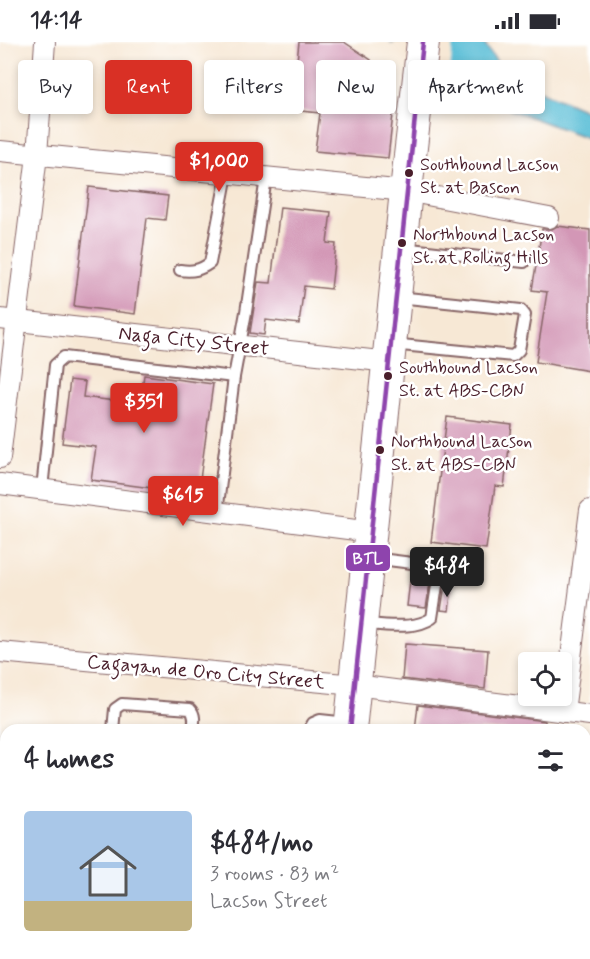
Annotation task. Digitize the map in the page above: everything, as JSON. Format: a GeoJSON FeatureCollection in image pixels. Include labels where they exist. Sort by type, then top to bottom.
{"type":"FeatureCollection","features":[{"type":"Feature","properties":{"kind":"main road"},"geometry":{"type":"LineString","coordinates":[[351,724],[421,57]]}},
{"type":"Feature","properties":{"kind":"street"},"geometry":{"type":"LineString","coordinates":[[0,458],[8,320],[37,155],[45,42]]}},
{"type":"Feature","properties":{"kind":"street"},"geometry":{"type":"LineString","coordinates":[[0,151],[406,191],[549,219]]}},
{"type":"Feature","properties":{"kind":"street","name":"Naga City Street"},"geometry":{"type":"LineString","coordinates":[[8,320],[240,346],[390,353]]}},
{"type":"Feature","properties":{"kind":"street"},"geometry":{"type":"LineString","coordinates":[[0,484],[217,513],[370,545]]}},
{"type":"Feature","properties":{"kind":"street"},"geometry":{"type":"LineString","coordinates":[[564,712],[590,510]]}},
{"type":"Feature","properties":{"kind":"street","name":"Cagayan de Oro City Street"},"geometry":{"type":"LineString","coordinates":[[0,652],[355,685],[590,715]]}},
{"type":"Feature","properties":{"kind":"lane"},"geometry":{"type":"LineString","coordinates":[[180,270],[190,272],[200,270],[210,263],[227,174]]}},
{"type":"Feature","properties":{"kind":"lane"},"geometry":{"type":"LineString","coordinates":[[217,513],[234,377],[266,178]]}},
{"type":"Feature","properties":{"kind":"lane"},"geometry":{"type":"LineString","coordinates":[[400,248],[524,262]]}},
{"type":"Feature","properties":{"kind":"lane"},"geometry":{"type":"LineString","coordinates":[[390,353],[513,356],[519,350],[525,315],[521,310],[395,296]]}},
{"type":"Feature","properties":{"kind":"lane"},"geometry":{"type":"LineString","coordinates":[[42,489],[55,365],[64,357],[234,377]]}},
{"type":"Feature","properties":{"kind":"lane"},"geometry":{"type":"LineString","coordinates":[[362,624],[415,625],[425,623],[432,618],[438,579],[436,571],[428,565],[370,545]]}},
{"type":"Feature","properties":{"kind":"lane"},"geometry":{"type":"LineString","coordinates":[[114,724],[115,709],[122,704],[190,709],[193,712],[193,724]]}},
{"type":"Feature","properties":{"kind":"lane"},"geometry":{"type":"LineString","coordinates":[[312,724],[320,720],[338,724]]}},
{"type":"Feature","properties":{"kind":"water"},"geometry":{"type":"Polygon","coordinates":[[[390,42],[483,42],[496,60],[431,60],[390,42]]]}},
{"type":"Feature","properties":{"kind":"water"},"geometry":{"type":"Polygon","coordinates":[[[545,92],[590,112],[590,139],[522,114],[545,114],[545,92]]]}},
{"type":"Feature","properties":{"kind":"pier"},"geometry":{"type":"Polygon","coordinates":[[[393,42],[453,42],[451,60],[423,60],[392,46],[393,42]]]}},
{"type":"Feature","properties":{"kind":"building"},"geometry":{"type":"Polygon","coordinates":[[[299,42],[344,42],[371,60],[316,60],[316,113],[304,111],[304,60],[297,60],[299,42]]]}},
{"type":"Feature","properties":{"kind":"building"},"geometry":{"type":"Polygon","coordinates":[[[320,114],[393,114],[388,158],[315,151],[320,114]]]}},
{"type":"Feature","properties":{"kind":"building"},"geometry":{"type":"Polygon","coordinates":[[[89,187],[168,196],[165,220],[147,218],[135,314],[74,306],[89,187]]]}},
{"type":"Feature","properties":{"kind":"building"},"geometry":{"type":"Polygon","coordinates":[[[280,207],[331,212],[327,243],[336,244],[331,289],[304,286],[299,324],[266,320],[264,335],[250,333],[258,282],[271,283],[280,207]]]}},
{"type":"Feature","properties":{"kind":"building"},"geometry":{"type":"Polygon","coordinates":[[[557,226],[590,230],[590,371],[536,362],[547,292],[532,290],[542,229],[552,229],[557,226]]]}},
{"type":"Feature","properties":{"kind":"building"},"geometry":{"type":"Polygon","coordinates":[[[144,375],[213,384],[198,494],[91,480],[96,447],[62,443],[70,380],[85,382],[83,397],[140,404],[144,375]]]}},
{"type":"Feature","properties":{"kind":"building"},"geometry":{"type":"Polygon","coordinates":[[[447,417],[512,425],[504,487],[495,486],[486,549],[431,542],[447,417]]]}},
{"type":"Feature","properties":{"kind":"building"},"geometry":{"type":"Polygon","coordinates":[[[410,581],[430,583],[426,608],[407,606],[410,581]]]}},
{"type":"Feature","properties":{"kind":"building"},"geometry":{"type":"Polygon","coordinates":[[[445,585],[452,586],[449,611],[441,610],[445,585]]]}},
{"type":"Feature","properties":{"kind":"building"},"geometry":{"type":"Polygon","coordinates":[[[405,644],[488,650],[485,689],[402,679],[405,644]]]}},
{"type":"Feature","properties":{"kind":"building"},"geometry":{"type":"Polygon","coordinates":[[[418,705],[545,721],[545,724],[416,724],[418,705]]]}},
{"type":"Feature","properties":{"kind":"transit line","name":"BTL"},"geometry":{"type":"LineString","coordinates":[[351,724],[423,42]]}},
{"type":"Feature","properties":{"kind":"place","name":"Southbound Lacson St. at Bascon"},"geometry":{"type":"Point","coordinates":[409,173]}},
{"type":"Feature","properties":{"kind":"place","name":"Northbound Lacson St. at Rolling Hills"},"geometry":{"type":"Point","coordinates":[402,243]}},
{"type":"Feature","properties":{"kind":"place","name":"Southbound Lacson St. at ABS-CBN"},"geometry":{"type":"Point","coordinates":[388,376]}},
{"type":"Feature","properties":{"kind":"place","name":"Northbound Lacson St. at ABS-CBN"},"geometry":{"type":"Point","coordinates":[380,450]}}]}
